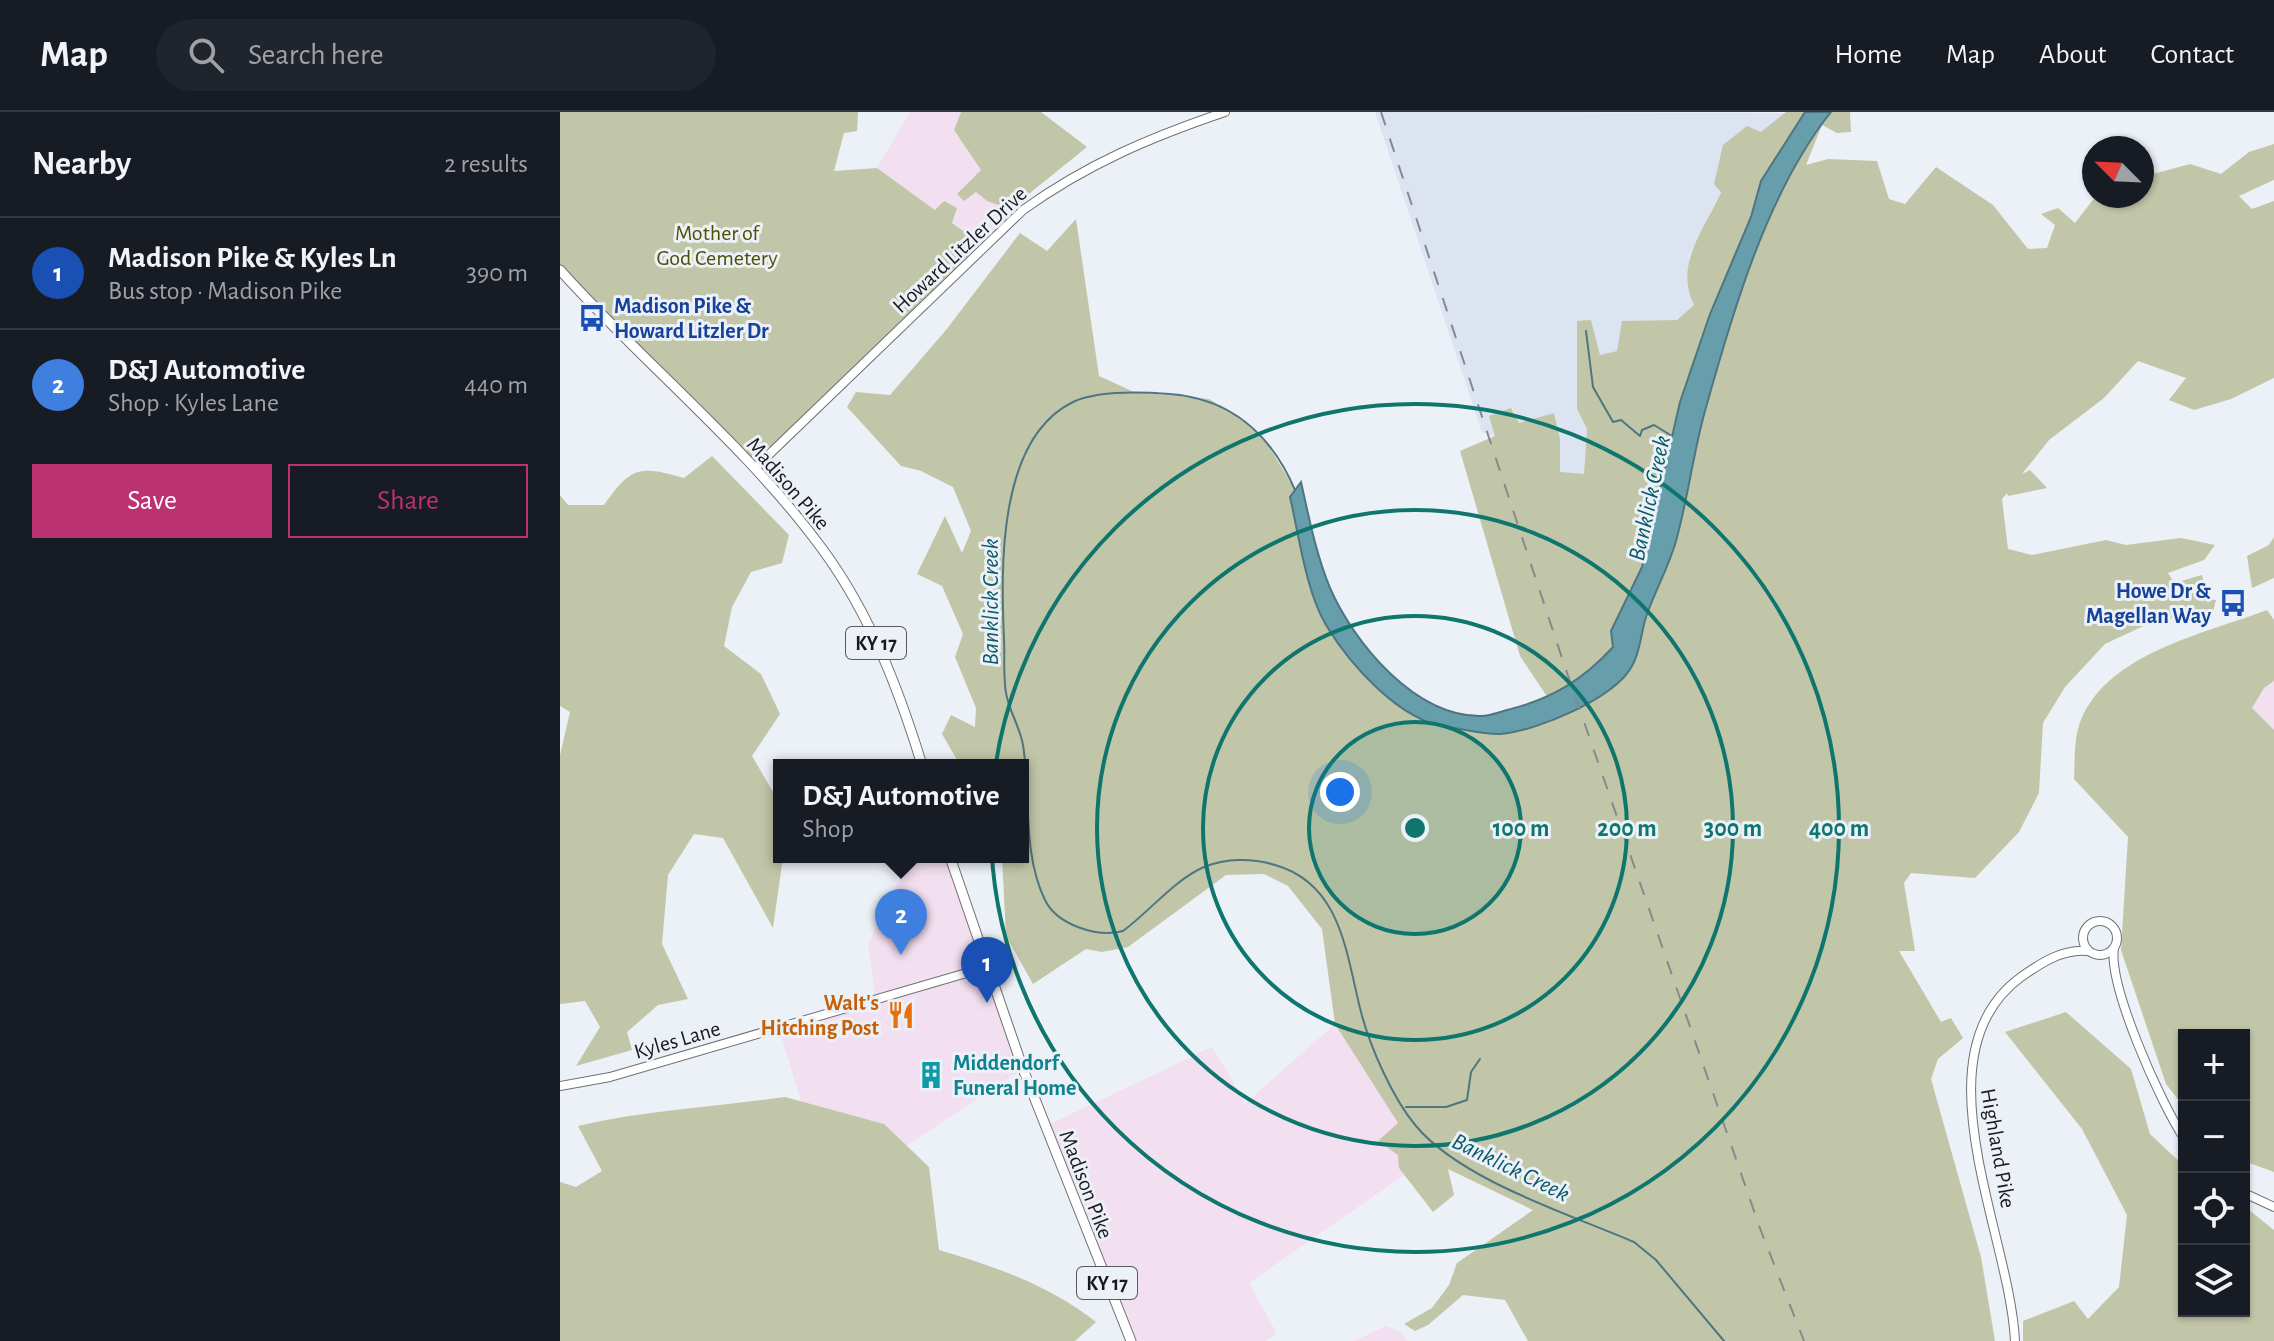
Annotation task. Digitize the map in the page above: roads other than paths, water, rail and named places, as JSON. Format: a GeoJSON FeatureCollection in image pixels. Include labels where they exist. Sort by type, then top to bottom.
{"type":"FeatureCollection","features":[{"type":"Feature","properties":{"kind":"main road","name":"Howard Litzler Drive"},"geometry":{"type":"LineString","coordinates":[[755,468],[1023,210],[1060,184],[1113,154],[1225,112]]}},
{"type":"Feature","properties":{"kind":"main road","name":"Madison Pike"},"geometry":{"type":"LineString","coordinates":[[560,270],[755,468],[824,551],[862,612],[893,682],[920,759]]}},
{"type":"Feature","properties":{"kind":"main road","name":"Madison Pike"},"geometry":{"type":"LineString","coordinates":[[952,863],[1070,1190],[1131,1341]]}},
{"type":"Feature","properties":{"kind":"main road"},"geometry":{"type":"LineString","coordinates":[[2113,973],[2117,936],[2106,922],[2095,921],[2083,934],[2087,951],[2098,955],[2113,973],[2159,1092],[2178,1127]]}},
{"type":"Feature","properties":{"kind":"main road","name":"Highland Pike"},"geometry":{"type":"LineString","coordinates":[[2015,1341],[2010,1296],[1970,1110],[1971,1054],[1981,1026],[1995,1003],[2014,982],[2063,953],[2083,934]]}},
{"type":"Feature","properties":{"kind":"main road"},"geometry":{"type":"LineString","coordinates":[[2098,955],[2114,948]]}},
{"type":"Feature","properties":{"kind":"main road","name":"Highland Pike"},"geometry":{"type":"LineString","coordinates":[[2063,953],[2087,951]]}},
{"type":"Feature","properties":{"kind":"main road","name":"Kyles Lane"},"geometry":{"type":"LineString","coordinates":[[560,1086],[610,1077],[987,967]]}},
{"type":"Feature","properties":{"kind":"main road"},"geometry":{"type":"LineString","coordinates":[[2250,1196],[2274,1207]]}},
{"type":"Feature","properties":{"kind":"water"},"geometry":{"type":"Polygon","coordinates":[[[1805,112],[1831,112],[1788,179],[1754,255],[1705,411],[1676,541],[1647,614],[1632,666],[1623,678],[1593,701],[1554,720],[1516,732],[1481,733],[1429,723],[1394,703],[1348,657],[1326,625],[1308,580],[1290,497],[1301,482],[1313,536],[1330,588],[1354,631],[1390,673],[1433,704],[1457,713],[1485,716],[1541,699],[1579,678],[1613,647],[1611,631],[1642,567],[1680,402],[1710,314],[1751,217],[1761,181],[1805,112]]]}},
{"type":"Feature","properties":{"kind":"waterway"},"geometry":{"type":"LineString","coordinates":[[1586,331],[1593,387],[1613,422],[1621,420],[1640,436],[1642,430],[1654,425],[1672,436]]}},
{"type":"Feature","properties":{"kind":"waterway","name":"Banklick Creek"},"geometry":{"type":"LineString","coordinates":[[1024,759],[1020,732],[1005,687],[1004,543],[1017,475],[1030,445],[1048,420],[1073,402],[1107,394],[1191,397],[1229,411],[1246,422],[1274,452],[1295,490]]}},
{"type":"Feature","properties":{"kind":"waterway","name":"Banklick Creek"},"geometry":{"type":"LineString","coordinates":[[1029,827],[1033,863],[1045,900],[1068,923],[1090,931],[1123,931],[1182,880],[1212,864],[1257,861],[1297,874],[1315,888],[1338,924],[1370,1041],[1391,1087],[1416,1126],[1460,1163],[1488,1179],[1634,1242],[1656,1260],[1724,1341]]}},
{"type":"Feature","properties":{"kind":"waterway"},"geometry":{"type":"LineString","coordinates":[[1406,1107],[1446,1107],[1467,1100],[1471,1072],[1480,1059]]}},
{"type":"Feature","properties":{"kind":"railway"},"geometry":{"type":"LineString","coordinates":[[1381,112],[1566,670],[1761,1231],[1804,1341]]}},
{"type":"Feature","properties":{"kind":"place","name":"Madison Pike & Howard Litzler Dr"},"geometry":{"type":"Point","coordinates":[592,318]}},
{"type":"Feature","properties":{"kind":"place","name":"Howe Dr & Magellan Way"},"geometry":{"type":"Point","coordinates":[2233,603]}},
{"type":"Feature","properties":{"kind":"place","name":"D&J Automotive"},"geometry":{"type":"Point","coordinates":[901,955]}},
{"type":"Feature","properties":{"kind":"place","name":"Madison Pike & Kyles Ln"},"geometry":{"type":"Point","coordinates":[987,1003]}},
{"type":"Feature","properties":{"kind":"place","name":"Walt's Hitching Post"},"geometry":{"type":"Point","coordinates":[901,1015]}},
{"type":"Feature","properties":{"kind":"place","name":"Middendorf Funeral Home"},"geometry":{"type":"Point","coordinates":[931,1075]}},
{"type":"Feature","properties":{"kind":"park label","name":"Mother of God Cemetery"},"geometry":{"type":"Point","coordinates":[717,244]}}]}
